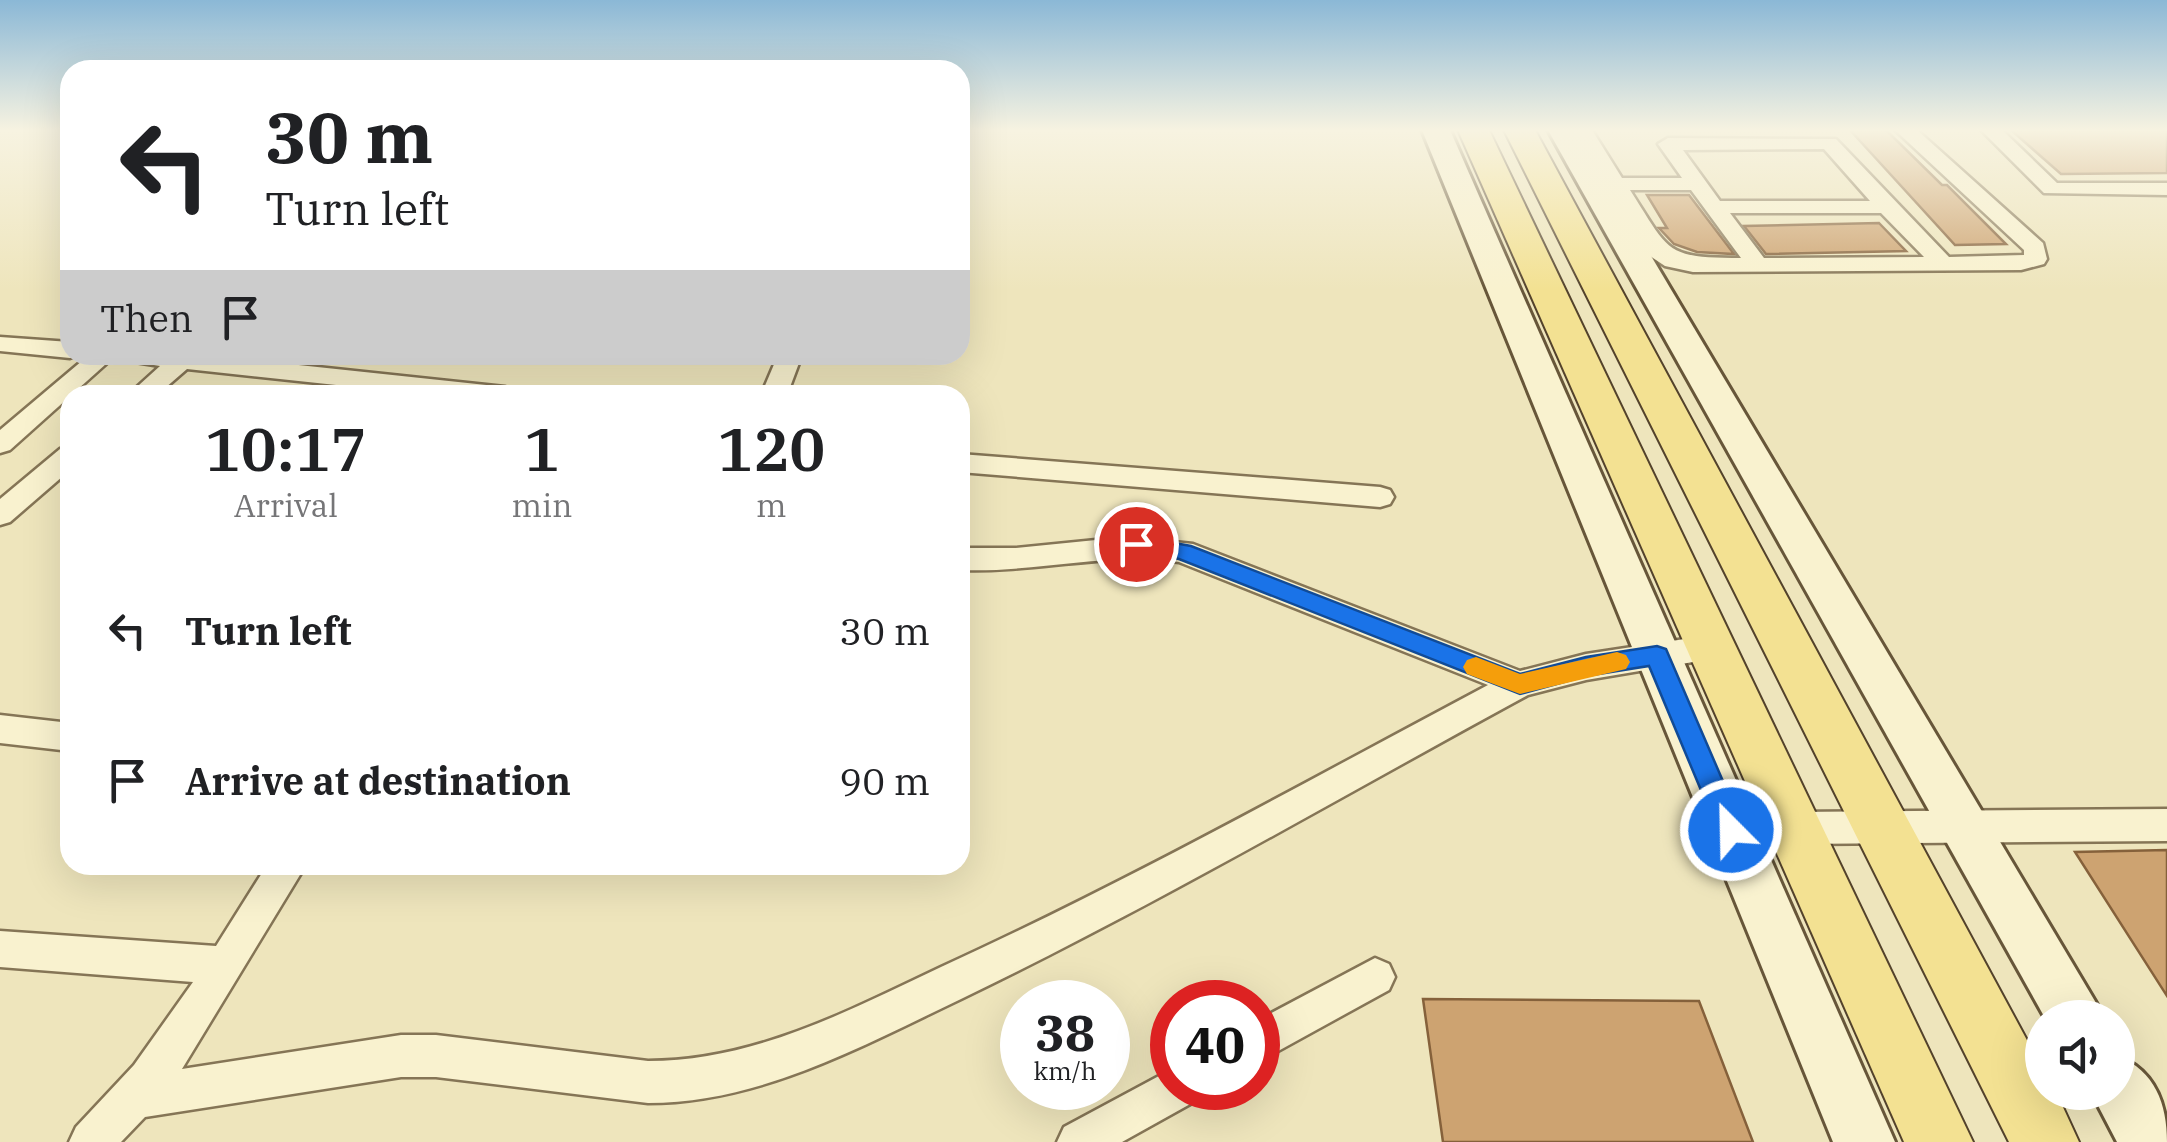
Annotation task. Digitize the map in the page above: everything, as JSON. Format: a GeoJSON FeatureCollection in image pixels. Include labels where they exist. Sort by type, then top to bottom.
{"type":"FeatureCollection","features":[{"type":"Feature","properties":{"kind":"main road"},"geometry":{"type":"LineString","coordinates":[[1497,183],[1939,1142]]}},
{"type":"Feature","properties":{"kind":"main road"},"geometry":{"type":"LineString","coordinates":[[1547,183],[2045,1142]]}},
{"type":"Feature","properties":{"kind":"street"},"geometry":{"type":"LineString","coordinates":[[1458,183],[1864,1142]]}},
{"type":"Feature","properties":{"kind":"street"},"geometry":{"type":"LineString","coordinates":[[1607,183],[1963,826],[2066,1000]]}},
{"type":"Feature","properties":{"kind":"street"},"geometry":{"type":"LineString","coordinates":[[1609,183],[1658,251],[1673,261],[1758,265],[2021,263],[2036,259],[2036,248],[1964,183]]}},
{"type":"Feature","properties":{"kind":"street"},"geometry":{"type":"LineString","coordinates":[[1697,183],[1758,265]]}},
{"type":"Feature","properties":{"kind":"street"},"geometry":{"type":"LineString","coordinates":[[1865,183],[1943,263]]}},
{"type":"Feature","properties":{"kind":"street"},"geometry":{"type":"LineString","coordinates":[[2045,183],[2051,189],[2167,189]]}},
{"type":"Feature","properties":{"kind":"street"},"geometry":{"type":"LineString","coordinates":[[1714,207],[1887,207]]}},
{"type":"Feature","properties":{"kind":"street"},"geometry":{"type":"LineString","coordinates":[[0,344],[60,349]]}},
{"type":"Feature","properties":{"kind":"street"},"geometry":{"type":"LineString","coordinates":[[69,385],[92,365]]}},
{"type":"Feature","properties":{"kind":"street"},"geometry":{"type":"LineString","coordinates":[[153,385],[176,365]]}},
{"type":"Feature","properties":{"kind":"street"},"geometry":{"type":"LineString","coordinates":[[243,365],[408,385]]}},
{"type":"Feature","properties":{"kind":"street"},"geometry":{"type":"LineString","coordinates":[[372,378],[383,365]]}},
{"type":"Feature","properties":{"kind":"street"},"geometry":{"type":"LineString","coordinates":[[0,444],[60,393]]}},
{"type":"Feature","properties":{"kind":"street"},"geometry":{"type":"LineString","coordinates":[[0,515],[60,464]]}},
{"type":"Feature","properties":{"kind":"street"},"geometry":{"type":"LineString","coordinates":[[970,464],[1380,497]]}},
{"type":"Feature","properties":{"kind":"street"},"geometry":{"type":"LineString","coordinates":[[970,560],[1136,544],[1183,552],[1520,684]]}},
{"type":"Feature","properties":{"kind":"street"},"geometry":{"type":"LineString","coordinates":[[136,1097],[401,1056],[436,1056],[648,1082],[681,1082],[780,1060],[1038,942],[1520,684],[1586,667],[1711,647]]}},
{"type":"Feature","properties":{"kind":"street"},"geometry":{"type":"LineString","coordinates":[[0,729],[60,736]]}},
{"type":"Feature","properties":{"kind":"street"},"geometry":{"type":"LineString","coordinates":[[1794,828],[2167,825]]}},
{"type":"Feature","properties":{"kind":"street"},"geometry":{"type":"LineString","coordinates":[[91,1142],[136,1097],[187,1027],[282,875]]}},
{"type":"Feature","properties":{"kind":"street"},"geometry":{"type":"LineString","coordinates":[[0,949],[223,965]]}},
{"type":"Feature","properties":{"kind":"street"},"geometry":{"type":"LineString","coordinates":[[1280,1030],[1375,977]]}},
{"type":"Feature","properties":{"kind":"street"},"geometry":{"type":"LineString","coordinates":[[1079,1142],[1150,1103]]}},
{"type":"Feature","properties":{"kind":"street"},"geometry":{"type":"LineString","coordinates":[[2135,1110],[2155,1139]]}},
{"type":"Feature","properties":{"kind":"building"},"geometry":{"type":"Polygon","coordinates":[[[1899,183],[1947,185],[2006,244],[1955,245],[1899,183]]]}},
{"type":"Feature","properties":{"kind":"building"},"geometry":{"type":"Polygon","coordinates":[[[1647,195],[1689,195],[1734,254],[1697,252],[1674,244],[1659,228],[1667,228],[1647,195]]]}},
{"type":"Feature","properties":{"kind":"building"},"geometry":{"type":"Polygon","coordinates":[[[1879,223],[1906,251],[1766,254],[1744,226],[1879,223]]]}},
{"type":"Feature","properties":{"kind":"building"},"geometry":{"type":"Polygon","coordinates":[[[2167,850],[2167,996],[2075,852],[2167,850]]]}},
{"type":"Feature","properties":{"kind":"building"},"geometry":{"type":"Polygon","coordinates":[[[1423,999],[1699,1001],[1753,1142],[1443,1142],[1423,999]]]}},
{"type":"Feature","properties":{"kind":"slow traffic"},"geometry":{"type":"LineString","coordinates":[[1476,667],[1520,684],[1617,662]]}},
{"type":"Feature","properties":{"kind":"route"},"geometry":{"type":"LineString","coordinates":[[1136,544],[1183,552],[1520,684],[1586,667],[1657,656],[1731,830]]}}]}
